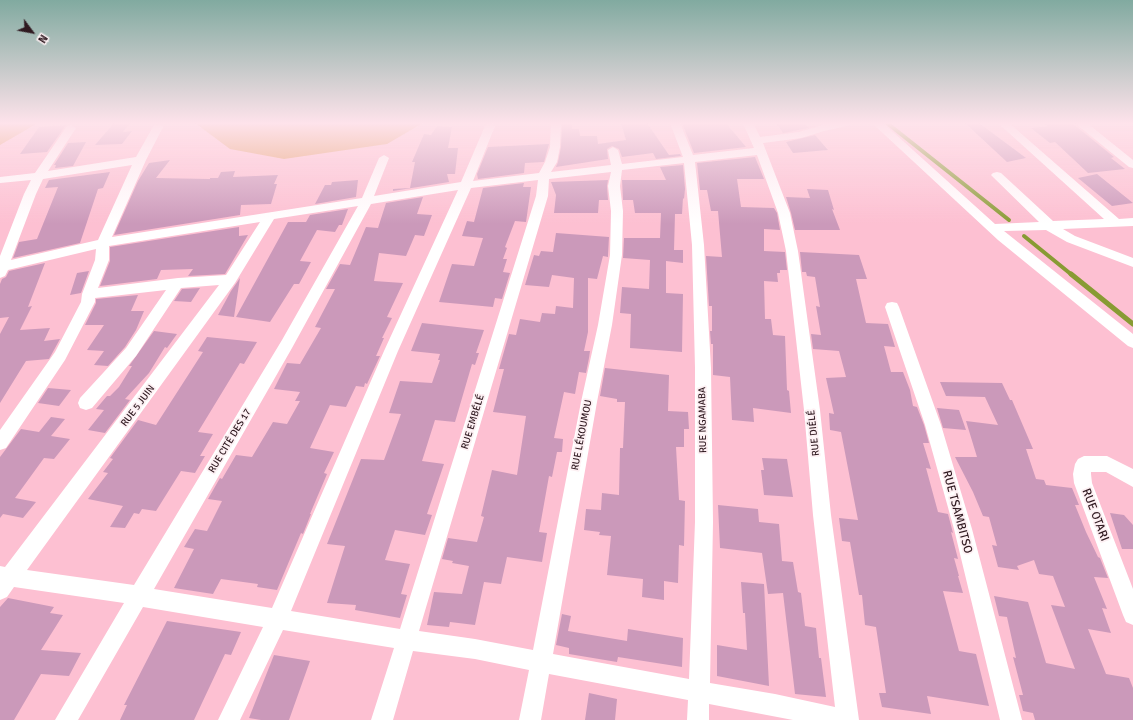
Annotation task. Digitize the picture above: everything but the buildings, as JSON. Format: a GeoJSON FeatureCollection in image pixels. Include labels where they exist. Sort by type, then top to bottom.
{"type":"FeatureCollection","features":[{"type":"Feature","properties":{"kind":"street"},"geometry":{"type":"LineString","coordinates":[[1,268],[30,194],[39,176],[52,157]]}},
{"type":"Feature","properties":{"kind":"street"},"geometry":{"type":"LineString","coordinates":[[0,443],[60,356],[88,302],[89,294],[102,260],[103,243],[142,157]]}},
{"type":"Feature","properties":{"kind":"street"},"geometry":{"type":"LineString","coordinates":[[229,720],[277,620],[391,351],[477,157]]}},
{"type":"Feature","properties":{"kind":"street","name":"RUE EMBÉLÉ"},"geometry":{"type":"LineString","coordinates":[[382,720],[542,196],[544,176],[552,157]]}},
{"type":"Feature","properties":{"kind":"street","name":"RUE LÉKOUMOU"},"geometry":{"type":"LineString","coordinates":[[530,720],[589,402],[605,324],[617,239],[617,211],[614,186],[618,168],[615,157]]}},
{"type":"Feature","properties":{"kind":"street"},"geometry":{"type":"LineString","coordinates":[[1,268],[103,243],[465,185],[618,168],[702,157]]}},
{"type":"Feature","properties":{"kind":"street","name":"RUE DIÉLÉ"},"geometry":{"type":"LineString","coordinates":[[763,157],[784,213],[792,252],[812,410],[822,515],[848,720]]}},
{"type":"Feature","properties":{"kind":"street"},"geometry":{"type":"LineString","coordinates":[[914,157],[992,228],[1133,342]]}},
{"type":"Feature","properties":{"kind":"street"},"geometry":{"type":"LineString","coordinates":[[1041,157],[1116,223]]}},
{"type":"Feature","properties":{"kind":"street"},"geometry":{"type":"LineString","coordinates":[[1122,157],[1133,165]]}},
{"type":"Feature","properties":{"kind":"street","name":"RUE CITÉ DES 17"},"geometry":{"type":"LineString","coordinates":[[66,720],[287,344],[366,202],[384,158]]}},
{"type":"Feature","properties":{"kind":"street","name":"RUE NGAMABA"},"geometry":{"type":"LineString","coordinates":[[689,159],[698,245],[703,368],[704,522],[698,720]]}},
{"type":"Feature","properties":{"kind":"street"},"geometry":{"type":"LineString","coordinates":[[0,180],[39,176],[140,160]]}},
{"type":"Feature","properties":{"kind":"street"},"geometry":{"type":"LineString","coordinates":[[997,175],[1051,227],[1071,239],[1133,263]]}},
{"type":"Feature","properties":{"kind":"street","name":"RUE 5 JUIN"},"geometry":{"type":"LineString","coordinates":[[3,581],[160,378],[230,280],[269,217]]}},
{"type":"Feature","properties":{"kind":"street"},"geometry":{"type":"LineString","coordinates":[[992,228],[1051,227],[1133,222]]}},
{"type":"Feature","properties":{"kind":"street"},"geometry":{"type":"LineString","coordinates":[[89,294],[178,283],[230,280]]}},
{"type":"Feature","properties":{"kind":"street"},"geometry":{"type":"LineString","coordinates":[[86,403],[131,352],[178,283]]}},
{"type":"Feature","properties":{"kind":"street","name":"RUE TSAMBITSO"},"geometry":{"type":"LineString","coordinates":[[892,307],[937,440],[963,529],[1011,720]]}},
{"type":"Feature","properties":{"kind":"street","name":"RUE OTARI"},"geometry":{"type":"LineString","coordinates":[[1133,479],[1123,471],[1107,464],[1084,464],[1082,474],[1083,484],[1133,615]]}},
{"type":"Feature","properties":{"kind":"street"},"geometry":{"type":"LineString","coordinates":[[3,581],[72,584],[277,620],[475,649],[775,705],[843,720]]}},
{"type":"Feature","properties":{"kind":"shaded area"},"geometry":{"type":"Polygon","coordinates":[[[271,157],[300,157],[284,159],[271,157]]]}},
{"type":"Feature","properties":{"kind":"waterway"},"geometry":{"type":"LineString","coordinates":[[929,157],[1009,220]]}},
{"type":"Feature","properties":{"kind":"waterway"},"geometry":{"type":"LineString","coordinates":[[1024,236],[1072,275]]}},
{"type":"Feature","properties":{"kind":"waterway"},"geometry":{"type":"LineString","coordinates":[[1071,274],[1133,324]]}}]}
